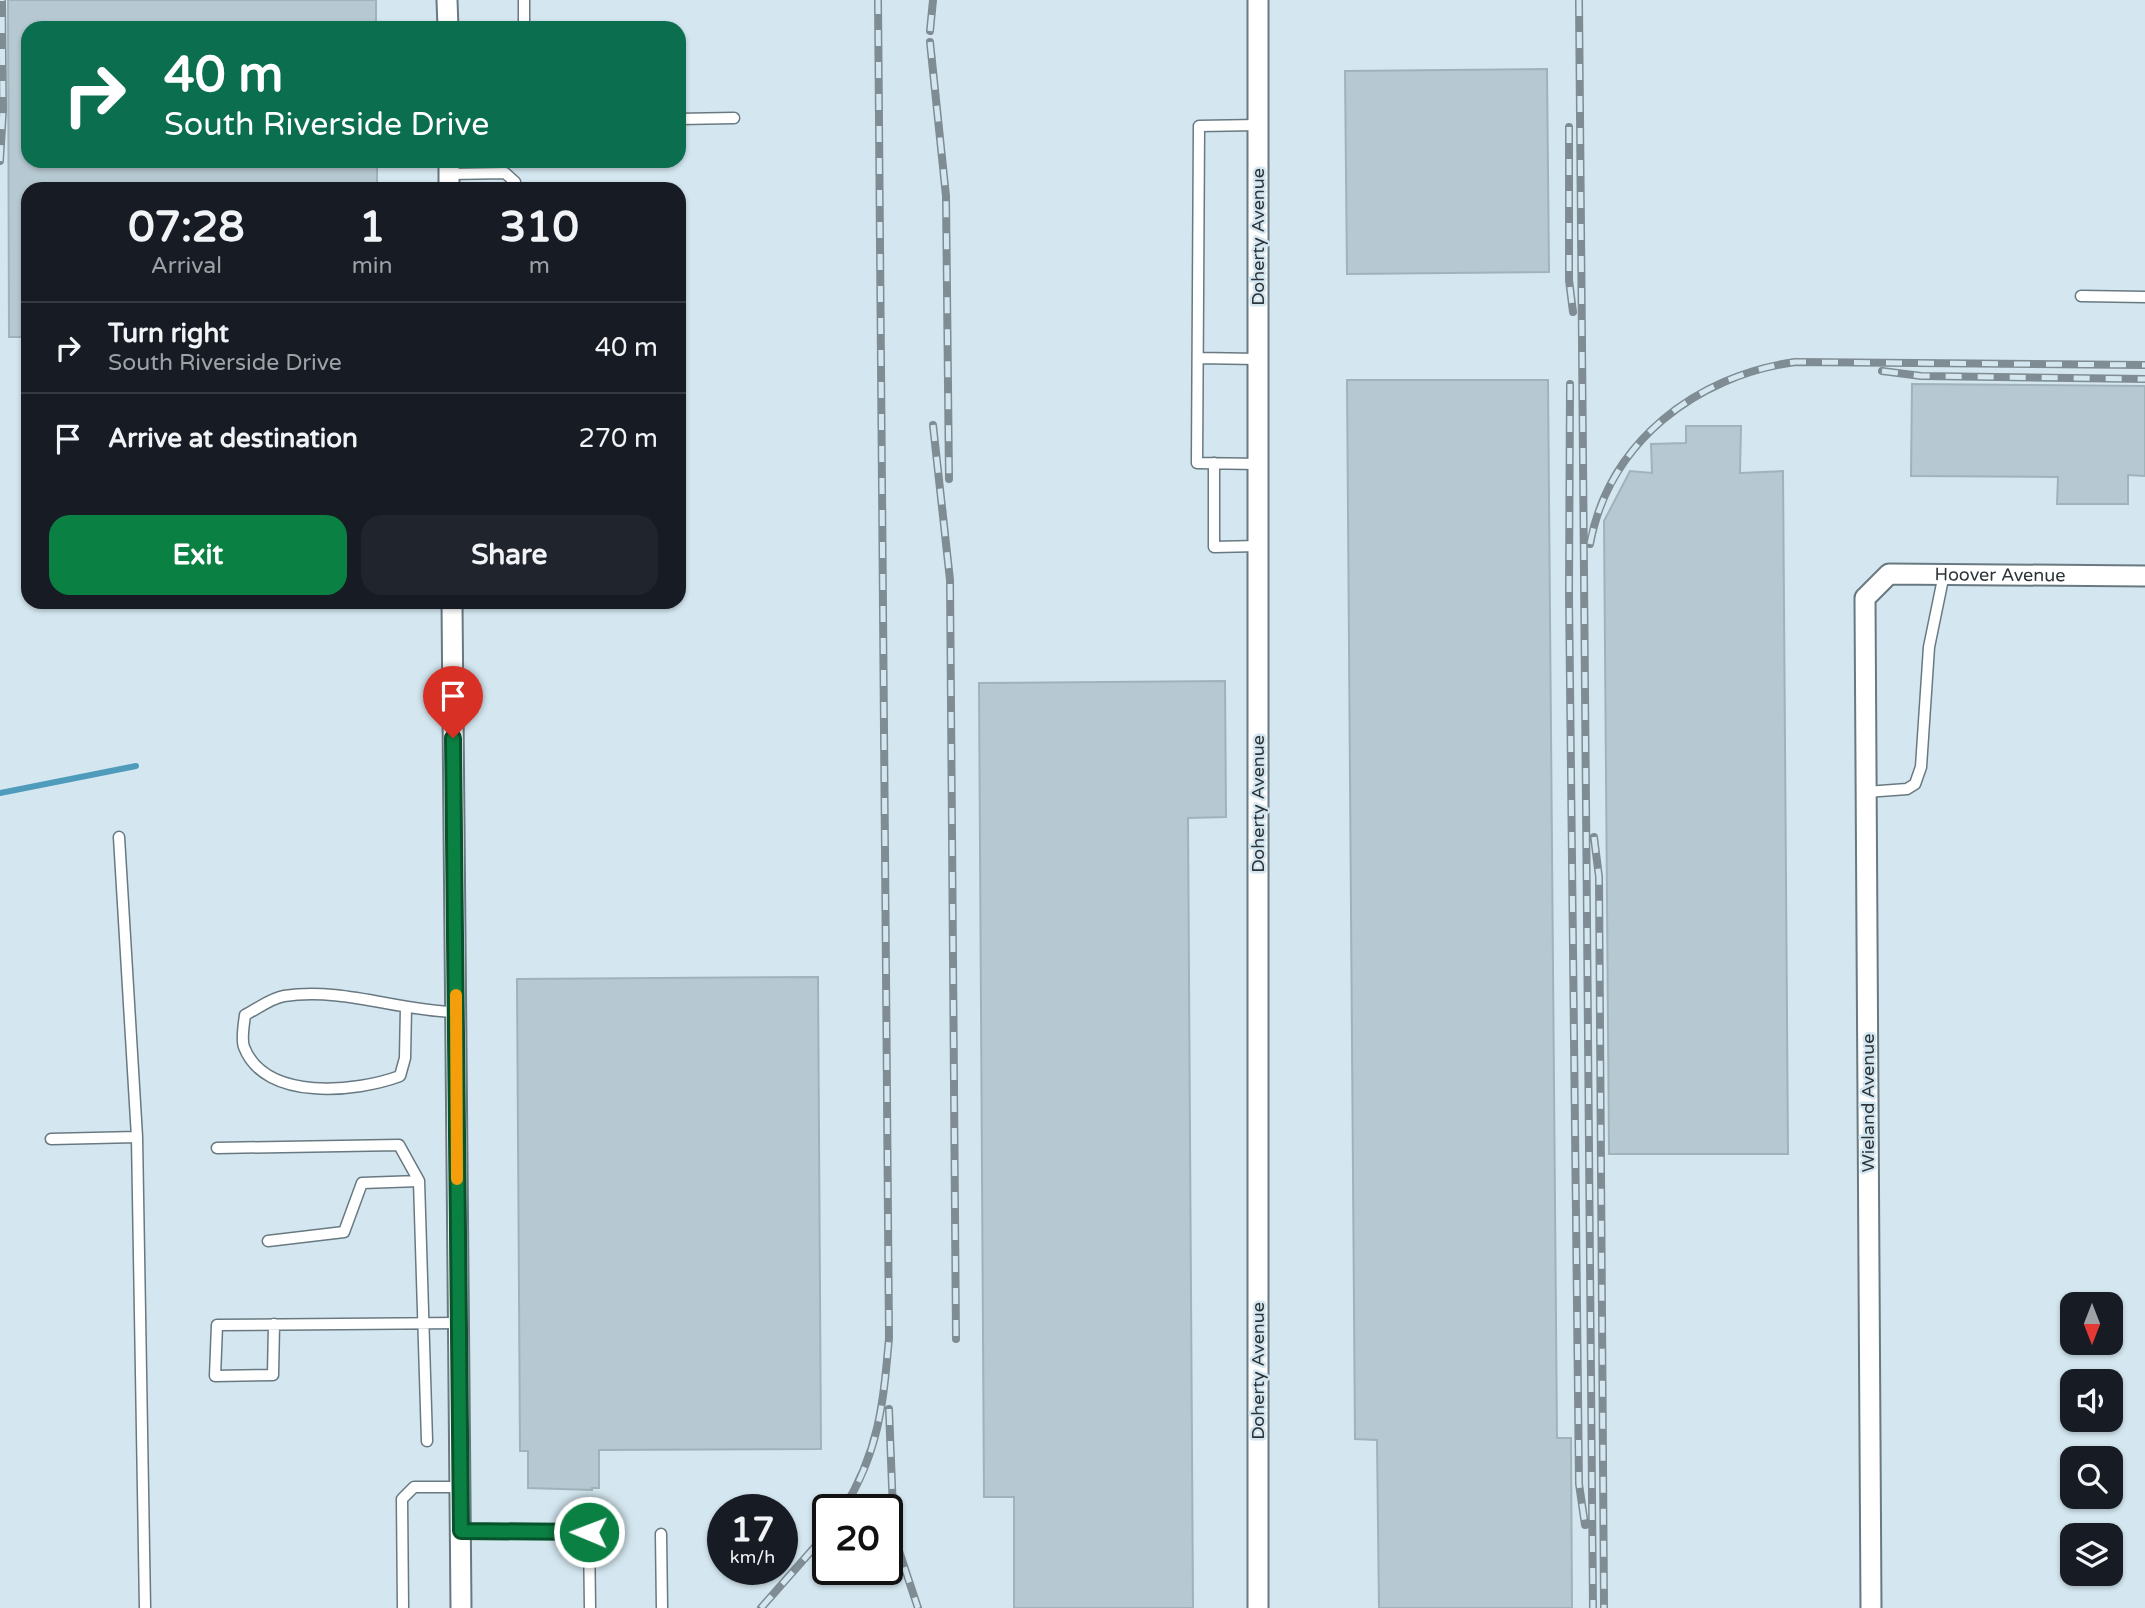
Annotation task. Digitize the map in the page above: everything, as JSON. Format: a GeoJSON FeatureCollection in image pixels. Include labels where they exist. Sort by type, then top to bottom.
{"type":"FeatureCollection","features":[{"type":"Feature","properties":{"kind":"street"},"geometry":{"type":"LineString","coordinates":[[447,0],[447,21]]}},
{"type":"Feature","properties":{"kind":"street","name":"Doherty Avenue"},"geometry":{"type":"LineString","coordinates":[[1258,0],[1258,1608]]}},
{"type":"Feature","properties":{"kind":"street","name":"Hoover Avenue"},"geometry":{"type":"LineString","coordinates":[[1865,598],[1889,574],[2145,576]]}},
{"type":"Feature","properties":{"kind":"street","name":"Wieland Avenue"},"geometry":{"type":"LineString","coordinates":[[1865,598],[1871,1608]]}},
{"type":"Feature","properties":{"kind":"street"},"geometry":{"type":"LineString","coordinates":[[452,609],[461,1608]]}},
{"type":"Feature","properties":{"kind":"lane"},"geometry":{"type":"LineString","coordinates":[[524,0],[524,21]]}},
{"type":"Feature","properties":{"kind":"lane"},"geometry":{"type":"LineString","coordinates":[[686,119],[733,118]]}},
{"type":"Feature","properties":{"kind":"lane"},"geometry":{"type":"LineString","coordinates":[[1258,125],[1199,126],[1197,463],[1258,464]]}},
{"type":"Feature","properties":{"kind":"lane"},"geometry":{"type":"LineString","coordinates":[[449,175],[505,173],[515,182]]}},
{"type":"Feature","properties":{"kind":"lane"},"geometry":{"type":"LineString","coordinates":[[2081,296],[2145,297]]}},
{"type":"Feature","properties":{"kind":"lane"},"geometry":{"type":"LineString","coordinates":[[1198,358],[1258,359]]}},
{"type":"Feature","properties":{"kind":"lane"},"geometry":{"type":"LineString","coordinates":[[1214,463],[1214,547],[1258,546]]}},
{"type":"Feature","properties":{"kind":"lane"},"geometry":{"type":"LineString","coordinates":[[1866,792],[1898,790],[1915,784],[1920,767],[1929,647],[1944,574]]}},
{"type":"Feature","properties":{"kind":"lane"},"geometry":{"type":"LineString","coordinates":[[118,837],[137,1137],[145,1608]]}},
{"type":"Feature","properties":{"kind":"lane"},"geometry":{"type":"LineString","coordinates":[[406,1007],[405,1058],[400,1076],[373,1086],[285,1086],[258,1066],[243,1046],[245,1015],[282,996],[367,998],[406,1007],[424,1012],[456,1012]]}},
{"type":"Feature","properties":{"kind":"lane"},"geometry":{"type":"LineString","coordinates":[[51,1139],[137,1137]]}},
{"type":"Feature","properties":{"kind":"lane"},"geometry":{"type":"LineString","coordinates":[[217,1148],[399,1145],[419,1181],[426,1324],[427,1441]]}},
{"type":"Feature","properties":{"kind":"lane"},"geometry":{"type":"LineString","coordinates":[[268,1241],[344,1233],[362,1183],[419,1181]]}},
{"type":"Feature","properties":{"kind":"lane"},"geometry":{"type":"LineString","coordinates":[[274,1324],[272,1375],[215,1376],[217,1325],[274,1324],[426,1324],[458,1323]]}},
{"type":"Feature","properties":{"kind":"lane"},"geometry":{"type":"LineString","coordinates":[[403,1608],[402,1499],[414,1487],[460,1487]]}},
{"type":"Feature","properties":{"kind":"lane"},"geometry":{"type":"LineString","coordinates":[[461,1531],[589,1532],[590,1608]]}},
{"type":"Feature","properties":{"kind":"lane"},"geometry":{"type":"LineString","coordinates":[[661,1534],[662,1608]]}},
{"type":"Feature","properties":{"kind":"building"},"geometry":{"type":"Polygon","coordinates":[[[8,0],[376,0],[376,21],[21,21],[21,168],[377,168],[377,182],[21,182],[21,337],[9,337],[8,0]]]}},
{"type":"Feature","properties":{"kind":"building"},"geometry":{"type":"Polygon","coordinates":[[[1547,69],[1549,272],[1347,274],[1345,71],[1547,69]]]}},
{"type":"Feature","properties":{"kind":"building"},"geometry":{"type":"Polygon","coordinates":[[[1347,380],[1548,380],[1557,1438],[1571,1438],[1572,1608],[1379,1608],[1377,1440],[1355,1439],[1347,380]]]}},
{"type":"Feature","properties":{"kind":"building"},"geometry":{"type":"Polygon","coordinates":[[[1912,384],[2145,386],[2145,476],[2128,475],[2128,504],[2057,504],[2058,477],[1911,476],[1912,384]]]}},
{"type":"Feature","properties":{"kind":"building"},"geometry":{"type":"Polygon","coordinates":[[[1686,426],[1741,426],[1740,473],[1783,471],[1788,1154],[1609,1154],[1604,521],[1630,471],[1652,473],[1651,444],[1686,443],[1686,426]]]}},
{"type":"Feature","properties":{"kind":"building"},"geometry":{"type":"Polygon","coordinates":[[[1225,681],[1226,817],[1188,818],[1193,1608],[1014,1608],[1014,1497],[984,1497],[979,683],[1225,681]]]}},
{"type":"Feature","properties":{"kind":"building"},"geometry":{"type":"Polygon","coordinates":[[[818,977],[821,1449],[599,1450],[599,1488],[528,1488],[528,1451],[520,1451],[517,979],[818,977]]]}},
{"type":"Feature","properties":{"kind":"waterway"},"geometry":{"type":"LineString","coordinates":[[0,793],[136,766]]}},
{"type":"Feature","properties":{"kind":"railway"},"geometry":{"type":"LineString","coordinates":[[0,161],[3,110],[2,0]]}},
{"type":"Feature","properties":{"kind":"railway"},"geometry":{"type":"LineString","coordinates":[[852,1494],[872,1448],[881,1407],[889,1338],[878,0]]}},
{"type":"Feature","properties":{"kind":"railway"},"geometry":{"type":"LineString","coordinates":[[930,31],[933,0]]}},
{"type":"Feature","properties":{"kind":"railway"},"geometry":{"type":"LineString","coordinates":[[1579,0],[1593,1608]]}},
{"type":"Feature","properties":{"kind":"railway"},"geometry":{"type":"LineString","coordinates":[[930,42],[946,196],[949,479]]}},
{"type":"Feature","properties":{"kind":"railway"},"geometry":{"type":"LineString","coordinates":[[1569,127],[1569,280],[1573,312]]}},
{"type":"Feature","properties":{"kind":"railway"},"geometry":{"type":"LineString","coordinates":[[1590,544],[1600,507],[1616,474],[1637,445],[1662,420],[1692,399],[1724,382],[1759,370],[1795,362],[2145,365]]}},
{"type":"Feature","properties":{"kind":"railway"},"geometry":{"type":"LineString","coordinates":[[1882,371],[1921,376],[2145,379]]}},
{"type":"Feature","properties":{"kind":"railway"},"geometry":{"type":"LineString","coordinates":[[1570,384],[1569,594],[1579,1484],[1585,1525]]}},
{"type":"Feature","properties":{"kind":"railway"},"geometry":{"type":"LineString","coordinates":[[933,425],[950,580],[956,1339]]}},
{"type":"Feature","properties":{"kind":"railway"},"geometry":{"type":"LineString","coordinates":[[1594,837],[1599,877],[1604,1608]]}},
{"type":"Feature","properties":{"kind":"railway"},"geometry":{"type":"LineString","coordinates":[[889,1409],[894,1536],[918,1608]]}},
{"type":"Feature","properties":{"kind":"railway"},"geometry":{"type":"LineString","coordinates":[[761,1608],[812,1550]]}},
{"type":"Feature","properties":{"kind":"slow traffic"},"geometry":{"type":"LineString","coordinates":[[456,995],[457,1179]]}},
{"type":"Feature","properties":{"kind":"route"},"geometry":{"type":"LineString","coordinates":[[453,738],[461,1531],[589,1532]]}}]}
